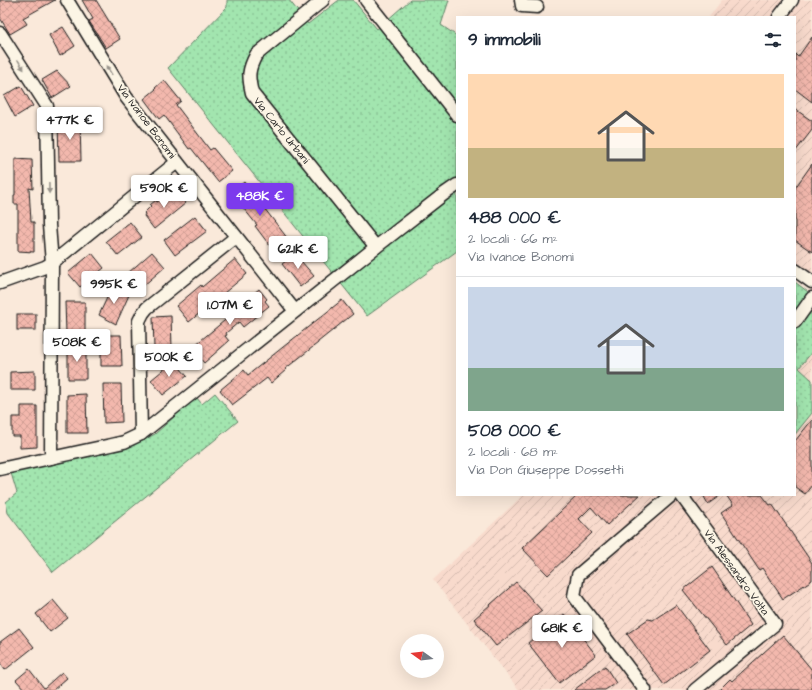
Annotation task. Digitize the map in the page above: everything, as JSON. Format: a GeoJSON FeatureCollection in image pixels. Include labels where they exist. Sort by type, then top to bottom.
{"type":"FeatureCollection","features":[{"type":"Feature","properties":{"kind":"street","name":"Via Ivanoe Bonomi"},"geometry":{"type":"LineString","coordinates":[[67,0],[126,97],[295,311]]}},
{"type":"Feature","properties":{"kind":"street","name":"Via Carlo Urbani"},"geometry":{"type":"LineString","coordinates":[[323,0],[256,55],[250,64],[249,79],[252,93],[376,247]]}},
{"type":"Feature","properties":{"kind":"street"},"geometry":{"type":"LineString","coordinates":[[366,0],[456,114]]}},
{"type":"Feature","properties":{"kind":"street"},"geometry":{"type":"LineString","coordinates":[[780,16],[792,0]]}},
{"type":"Feature","properties":{"kind":"street"},"geometry":{"type":"LineString","coordinates":[[524,8],[537,8]]}},
{"type":"Feature","properties":{"kind":"street"},"geometry":{"type":"LineString","coordinates":[[0,32],[47,106],[50,239],[52,263],[51,458]]}},
{"type":"Feature","properties":{"kind":"street"},"geometry":{"type":"LineString","coordinates":[[0,283],[45,267],[52,263],[177,162]]}},
{"type":"Feature","properties":{"kind":"street"},"geometry":{"type":"LineString","coordinates":[[0,469],[111,446],[141,434],[376,247],[456,186]]}},
{"type":"Feature","properties":{"kind":"street"},"geometry":{"type":"LineString","coordinates":[[141,434],[139,321],[147,308],[236,237]]}},
{"type":"Feature","properties":{"kind":"street"},"geometry":{"type":"LineString","coordinates":[[50,239],[57,246],[68,250]]}},
{"type":"Feature","properties":{"kind":"street"},"geometry":{"type":"LineString","coordinates":[[796,271],[812,282]]}},
{"type":"Feature","properties":{"kind":"street"},"geometry":{"type":"LineString","coordinates":[[796,321],[812,298]]}},
{"type":"Feature","properties":{"kind":"street"},"geometry":{"type":"LineString","coordinates":[[645,690],[574,596],[578,575],[671,496]]}},
{"type":"Feature","properties":{"kind":"street","name":"Via Alessandro Volta"},"geometry":{"type":"LineString","coordinates":[[682,496],[775,624],[695,690]]}},
{"type":"Feature","properties":{"kind":"shaded area"},"geometry":{"type":"Polygon","coordinates":[[[722,0],[812,0],[812,282],[796,271],[796,16],[710,16],[722,0]]]}},
{"type":"Feature","properties":{"kind":"shaded area"},"geometry":{"type":"Polygon","coordinates":[[[812,352],[812,380],[799,368],[812,352]]]}},
{"type":"Feature","properties":{"kind":"shaded area"},"geometry":{"type":"Polygon","coordinates":[[[812,413],[812,690],[519,690],[433,580],[522,496],[796,496],[796,433],[812,413]]]}},
{"type":"Feature","properties":{"kind":"green space"},"geometry":{"type":"Polygon","coordinates":[[[227,0],[289,0],[308,24],[339,0],[353,0],[377,29],[410,0],[449,0],[441,25],[456,35],[456,252],[367,316],[168,68],[227,7],[227,0]]]}},
{"type":"Feature","properties":{"kind":"green space"},"geometry":{"type":"Polygon","coordinates":[[[796,283],[812,295],[812,352],[799,368],[812,380],[812,413],[796,433],[796,283]]]}},
{"type":"Feature","properties":{"kind":"green space"},"geometry":{"type":"Polygon","coordinates":[[[215,393],[238,421],[53,572],[8,513],[6,502],[17,493],[11,473],[128,448],[155,434],[196,397],[202,404],[215,393]]]}},
{"type":"Feature","properties":{"kind":"building"},"geometry":{"type":"Polygon","coordinates":[[[0,0],[55,0],[23,18],[27,24],[10,34],[0,18],[0,0]]]}},
{"type":"Feature","properties":{"kind":"building"},"geometry":{"type":"Polygon","coordinates":[[[82,0],[96,0],[120,39],[106,48],[89,21],[93,19],[82,0]]]}},
{"type":"Feature","properties":{"kind":"building"},"geometry":{"type":"Polygon","coordinates":[[[63,27],[75,46],[60,56],[49,35],[63,27]]]}},
{"type":"Feature","properties":{"kind":"building"},"geometry":{"type":"Polygon","coordinates":[[[812,37],[812,102],[796,90],[796,55],[798,57],[812,37]]]}},
{"type":"Feature","properties":{"kind":"building"},"geometry":{"type":"Polygon","coordinates":[[[57,71],[71,86],[52,98],[42,80],[57,71]]]}},
{"type":"Feature","properties":{"kind":"building"},"geometry":{"type":"Polygon","coordinates":[[[164,80],[181,101],[176,105],[210,150],[213,148],[232,171],[218,182],[191,148],[189,149],[164,115],[159,119],[144,99],[164,80]]]}},
{"type":"Feature","properties":{"kind":"building"},"geometry":{"type":"Polygon","coordinates":[[[21,86],[33,106],[15,117],[4,96],[21,86]]]}},
{"type":"Feature","properties":{"kind":"building"},"geometry":{"type":"Polygon","coordinates":[[[796,110],[812,121],[812,130],[796,151],[796,110]]]}},
{"type":"Feature","properties":{"kind":"building"},"geometry":{"type":"Polygon","coordinates":[[[80,120],[81,161],[59,161],[58,121],[80,120]]]}},
{"type":"Feature","properties":{"kind":"building"},"geometry":{"type":"Polygon","coordinates":[[[15,159],[32,160],[33,189],[29,188],[31,222],[34,222],[34,252],[18,251],[18,204],[14,204],[15,159]]]}},
{"type":"Feature","properties":{"kind":"building"},"geometry":{"type":"Polygon","coordinates":[[[812,164],[812,252],[796,241],[796,187],[812,164]]]}},
{"type":"Feature","properties":{"kind":"building"},"geometry":{"type":"Polygon","coordinates":[[[244,182],[288,239],[273,250],[255,226],[257,225],[231,193],[244,182]]]}},
{"type":"Feature","properties":{"kind":"building"},"geometry":{"type":"Polygon","coordinates":[[[176,191],[186,203],[154,229],[144,216],[144,213],[156,200],[157,202],[162,198],[164,201],[176,191]]]}},
{"type":"Feature","properties":{"kind":"building"},"geometry":{"type":"Polygon","coordinates":[[[195,216],[207,231],[175,255],[164,240],[195,216]]]}},
{"type":"Feature","properties":{"kind":"building"},"geometry":{"type":"Polygon","coordinates":[[[130,222],[142,237],[118,256],[106,241],[130,222]]]}},
{"type":"Feature","properties":{"kind":"building"},"geometry":{"type":"Polygon","coordinates":[[[152,252],[165,267],[143,286],[140,286],[128,273],[152,252]]]}},
{"type":"Feature","properties":{"kind":"building"},"geometry":{"type":"Polygon","coordinates":[[[92,253],[104,268],[80,287],[68,273],[92,253]]]}},
{"type":"Feature","properties":{"kind":"building"},"geometry":{"type":"Polygon","coordinates":[[[295,254],[314,276],[300,287],[282,264],[295,254]]]}},
{"type":"Feature","properties":{"kind":"building"},"geometry":{"type":"Polygon","coordinates":[[[235,259],[247,274],[189,322],[176,306],[201,285],[202,287],[235,259]]]}},
{"type":"Feature","properties":{"kind":"building"},"geometry":{"type":"Polygon","coordinates":[[[112,287],[129,295],[116,324],[99,315],[112,287]]]}},
{"type":"Feature","properties":{"kind":"building"},"geometry":{"type":"Polygon","coordinates":[[[259,289],[267,299],[265,301],[269,306],[243,327],[239,322],[226,333],[227,335],[225,336],[229,341],[204,363],[200,358],[197,360],[189,350],[230,316],[229,314],[259,289]]]}},
{"type":"Feature","properties":{"kind":"building"},"geometry":{"type":"Polygon","coordinates":[[[342,300],[353,314],[285,369],[286,370],[271,383],[267,378],[232,405],[220,390],[244,370],[248,375],[342,300]]]}},
{"type":"Feature","properties":{"kind":"building"},"geometry":{"type":"Polygon","coordinates":[[[65,302],[85,302],[85,333],[66,333],[65,302]]]}},
{"type":"Feature","properties":{"kind":"building"},"geometry":{"type":"Polygon","coordinates":[[[17,314],[36,314],[36,330],[17,330],[17,314]]]}},
{"type":"Feature","properties":{"kind":"building"},"geometry":{"type":"Polygon","coordinates":[[[171,316],[172,348],[154,348],[153,317],[171,316]]]}},
{"type":"Feature","properties":{"kind":"building"},"geometry":{"type":"Polygon","coordinates":[[[101,335],[121,335],[122,366],[101,366],[101,335]]]}},
{"type":"Feature","properties":{"kind":"building"},"geometry":{"type":"Polygon","coordinates":[[[86,343],[86,379],[68,379],[68,348],[84,348],[86,343]]]}},
{"type":"Feature","properties":{"kind":"building"},"geometry":{"type":"Polygon","coordinates":[[[174,361],[187,376],[163,395],[151,380],[174,361]]]}},
{"type":"Feature","properties":{"kind":"building"},"geometry":{"type":"Polygon","coordinates":[[[35,371],[35,390],[10,390],[10,372],[35,371]]]}},
{"type":"Feature","properties":{"kind":"building"},"geometry":{"type":"Polygon","coordinates":[[[103,384],[121,384],[122,422],[104,423],[103,384]]]}},
{"type":"Feature","properties":{"kind":"building"},"geometry":{"type":"Polygon","coordinates":[[[86,394],[87,433],[67,433],[67,395],[86,394]]]}},
{"type":"Feature","properties":{"kind":"building"},"geometry":{"type":"Polygon","coordinates":[[[21,406],[37,406],[37,447],[20,448],[20,436],[12,436],[12,417],[21,417],[21,406]]]}},
{"type":"Feature","properties":{"kind":"building"},"geometry":{"type":"Polygon","coordinates":[[[812,420],[812,485],[805,494],[796,488],[796,440],[812,420]]]}},
{"type":"Feature","properties":{"kind":"building"},"geometry":{"type":"Polygon","coordinates":[[[577,496],[639,496],[607,525],[591,507],[579,519],[592,533],[548,575],[522,548],[577,496]]]}},
{"type":"Feature","properties":{"kind":"building"},"geometry":{"type":"Polygon","coordinates":[[[704,496],[720,496],[708,504],[704,496]]]}},
{"type":"Feature","properties":{"kind":"building"},"geometry":{"type":"Polygon","coordinates":[[[727,496],[763,496],[770,505],[772,504],[812,563],[812,580],[783,599],[762,568],[759,570],[721,513],[733,505],[727,496]]]}},
{"type":"Feature","properties":{"kind":"building"},"geometry":{"type":"Polygon","coordinates":[[[712,567],[751,625],[727,645],[683,590],[712,567]]]}},
{"type":"Feature","properties":{"kind":"building"},"geometry":{"type":"Polygon","coordinates":[[[516,582],[542,611],[496,646],[474,619],[516,582]]]}},
{"type":"Feature","properties":{"kind":"building"},"geometry":{"type":"Polygon","coordinates":[[[53,600],[68,618],[50,632],[36,614],[53,600]]]}},
{"type":"Feature","properties":{"kind":"building"},"geometry":{"type":"Polygon","coordinates":[[[676,605],[710,650],[664,685],[627,634],[648,619],[653,620],[676,605]]]}},
{"type":"Feature","properties":{"kind":"building"},"geometry":{"type":"Polygon","coordinates":[[[564,614],[596,655],[559,683],[528,643],[564,614]]]}},
{"type":"Feature","properties":{"kind":"building"},"geometry":{"type":"Polygon","coordinates":[[[19,628],[34,647],[5,670],[0,663],[0,642],[19,628]]]}},
{"type":"Feature","properties":{"kind":"building"},"geometry":{"type":"Polygon","coordinates":[[[783,635],[812,670],[812,690],[719,690],[730,679],[732,681],[783,635]]]}},
{"type":"Feature","properties":{"kind":"building"},"geometry":{"type":"Polygon","coordinates":[[[605,666],[616,683],[605,690],[574,690],[605,666]]]}},
{"type":"Feature","properties":{"kind":"building"},"geometry":{"type":"Polygon","coordinates":[[[29,669],[44,688],[62,672],[67,678],[53,690],[25,690],[16,680],[29,669]]]}}]}
